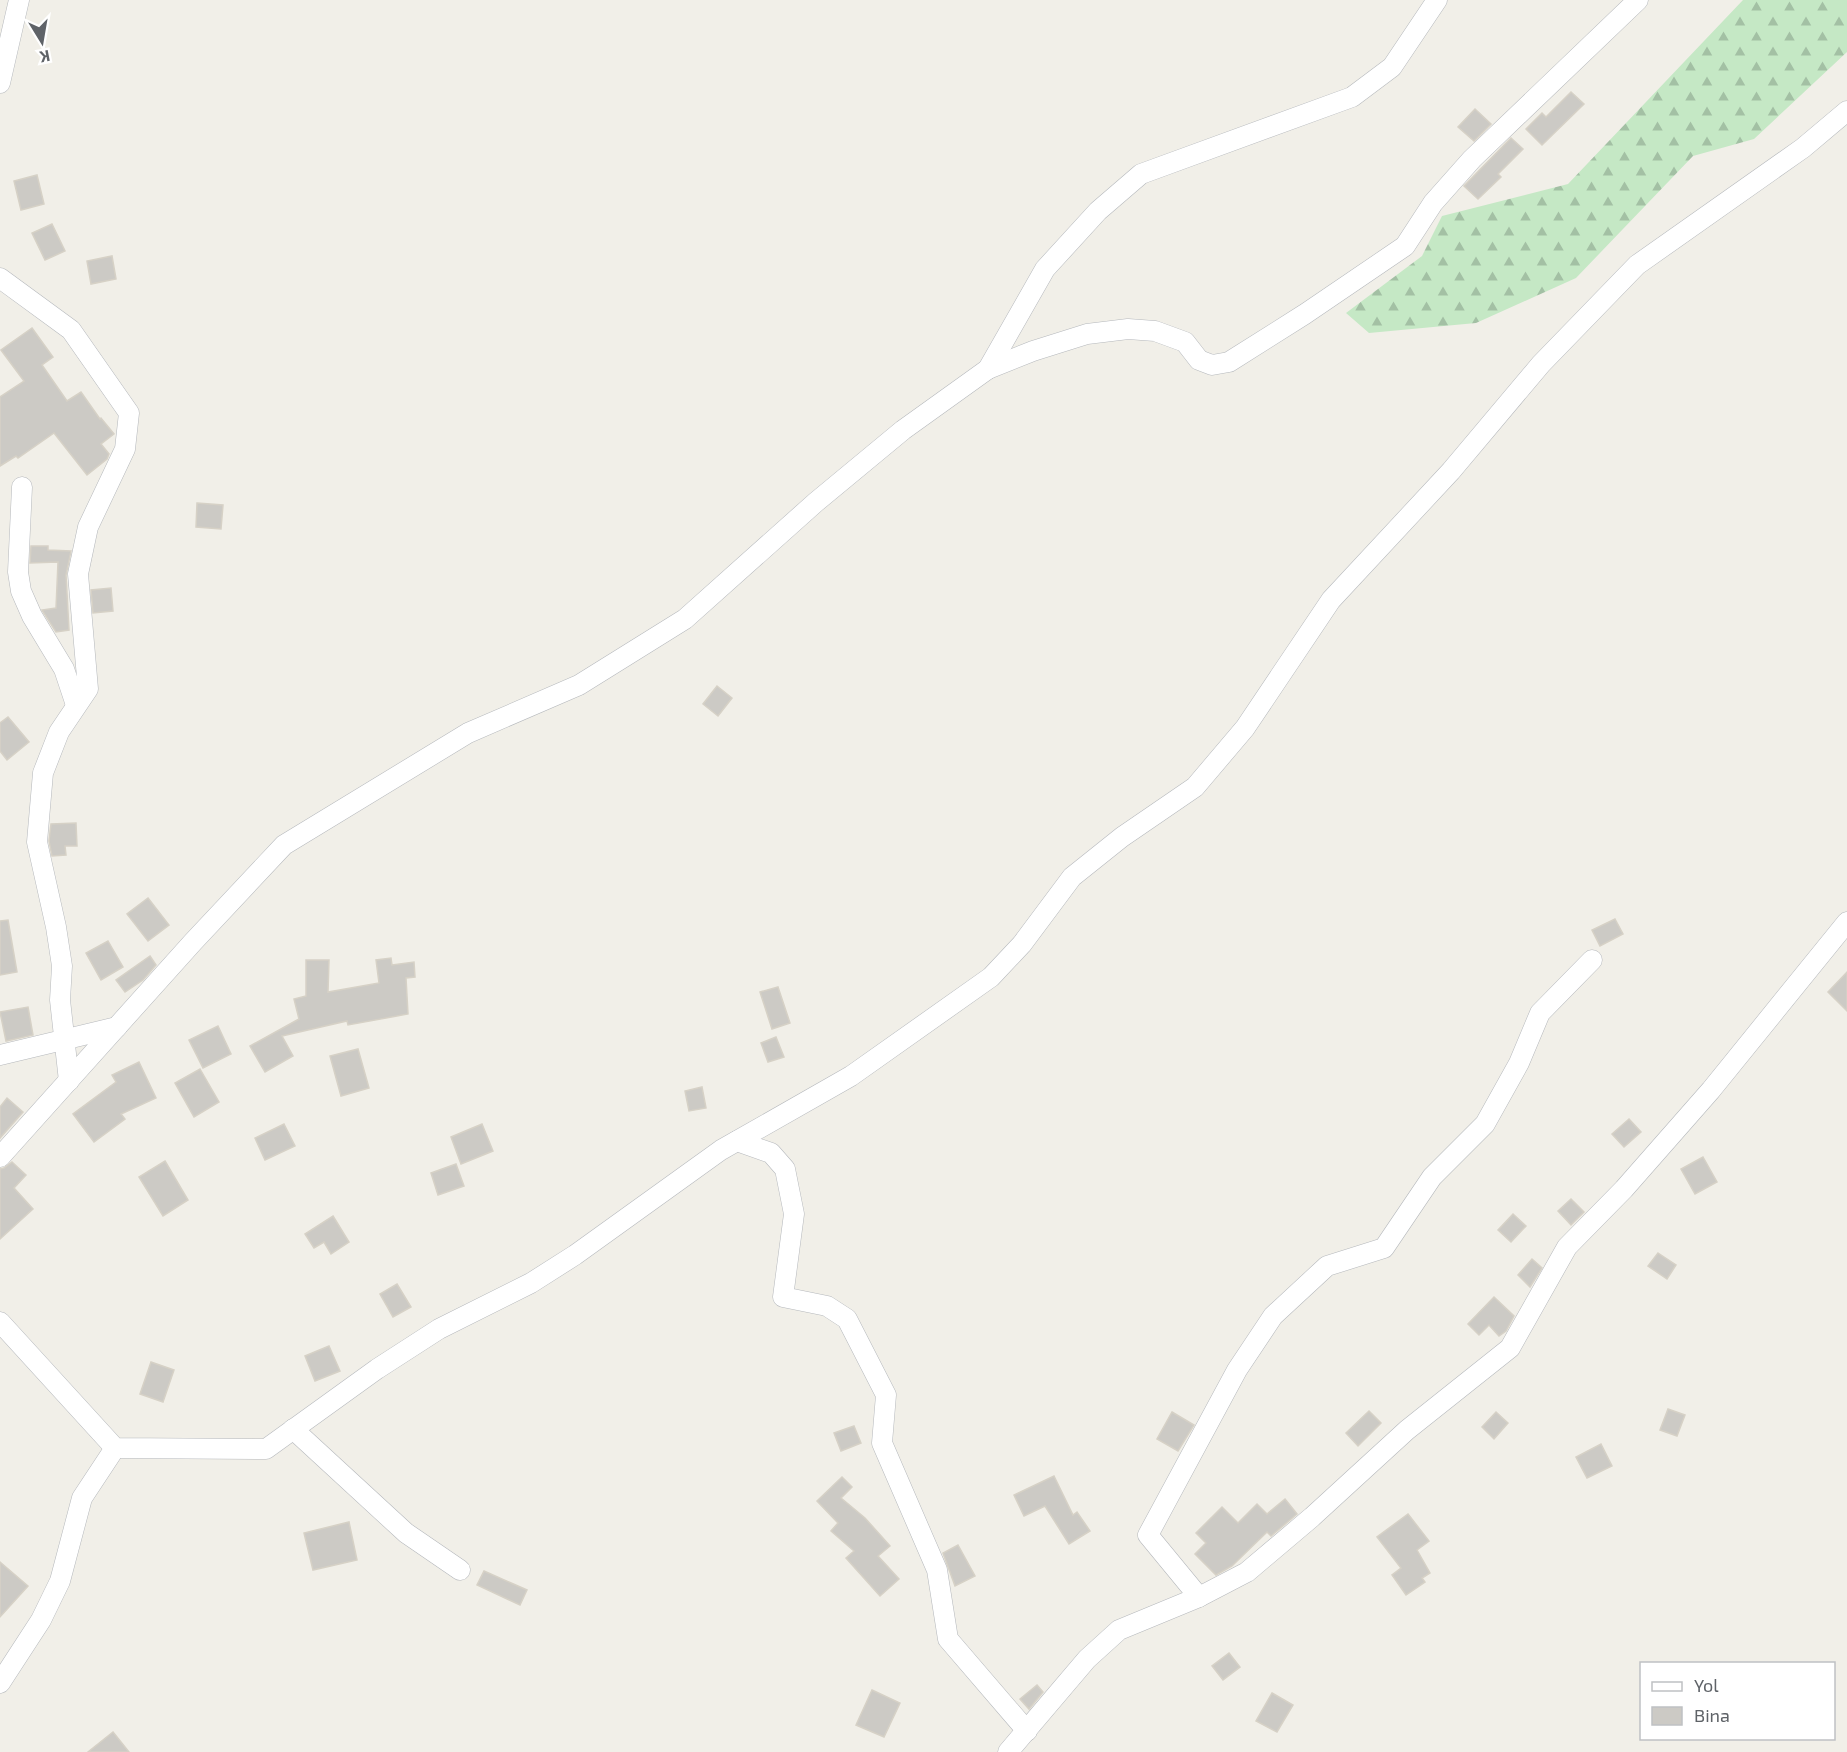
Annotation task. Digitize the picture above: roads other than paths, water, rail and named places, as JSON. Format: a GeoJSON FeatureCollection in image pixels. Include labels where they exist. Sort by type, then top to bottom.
{"type":"FeatureCollection","features":[{"type":"Feature","properties":{"kind":"street"},"geometry":{"type":"LineString","coordinates":[[0,83],[20,0]]}},
{"type":"Feature","properties":{"kind":"street"},"geometry":{"type":"LineString","coordinates":[[988,369],[1045,269],[1098,210],[1142,174],[1352,97],[1392,67],[1437,0]]}},
{"type":"Feature","properties":{"kind":"street"},"geometry":{"type":"LineString","coordinates":[[0,1157],[284,845],[468,733],[579,685],[685,619],[816,502],[903,430],[988,369],[1033,351],[1087,334],[1128,329],[1155,331],[1185,342],[1199,360],[1212,365],[1230,362],[1405,246],[1433,203],[1472,159],[1638,0]]}},
{"type":"Feature","properties":{"kind":"street"},"geometry":{"type":"LineString","coordinates":[[0,1322],[115,1448],[266,1449],[377,1369],[439,1329],[531,1283],[575,1256],[721,1150],[851,1076],[991,977],[1022,944],[1072,877],[1122,837],[1195,787],[1245,728],[1331,600],[1452,471],[1541,364],[1637,265],[1803,148],[1847,111]]}},
{"type":"Feature","properties":{"kind":"street"},"geometry":{"type":"LineString","coordinates":[[0,278],[71,330],[129,413],[125,449],[88,527],[78,574],[88,689],[59,732],[43,773],[37,842],[56,927],[62,966],[60,1000],[69,1081]]}},
{"type":"Feature","properties":{"kind":"street"},"geometry":{"type":"LineString","coordinates":[[22,487],[18,572],[21,591],[38,627],[64,669],[76,705]]}},
{"type":"Feature","properties":{"kind":"street"},"geometry":{"type":"LineString","coordinates":[[1008,1752],[1087,1659],[1119,1630],[1199,1597],[1246,1572],[1312,1517],[1407,1430],[1510,1348],[1567,1247],[1624,1189],[1711,1090],[1847,922]]}},
{"type":"Feature","properties":{"kind":"street"},"geometry":{"type":"LineString","coordinates":[[1199,1597],[1148,1535],[1237,1370],[1273,1316],[1327,1266],[1384,1248],[1432,1177],[1485,1124],[1519,1063],[1540,1013],[1592,960]]}},
{"type":"Feature","properties":{"kind":"street"},"geometry":{"type":"LineString","coordinates":[[0,1055],[117,1027]]}},
{"type":"Feature","properties":{"kind":"street"},"geometry":{"type":"LineString","coordinates":[[736,1141],[771,1153],[785,1169],[794,1214],[783,1297],[827,1306],[847,1319],[886,1395],[882,1443],[937,1570],[948,1640],[1027,1731]]}},
{"type":"Feature","properties":{"kind":"street"},"geometry":{"type":"LineString","coordinates":[[293,1429],[406,1533],[460,1570]]}},
{"type":"Feature","properties":{"kind":"street"},"geometry":{"type":"LineString","coordinates":[[0,1683],[46,1610],[60,1581],[82,1498],[115,1448]]}}]}
